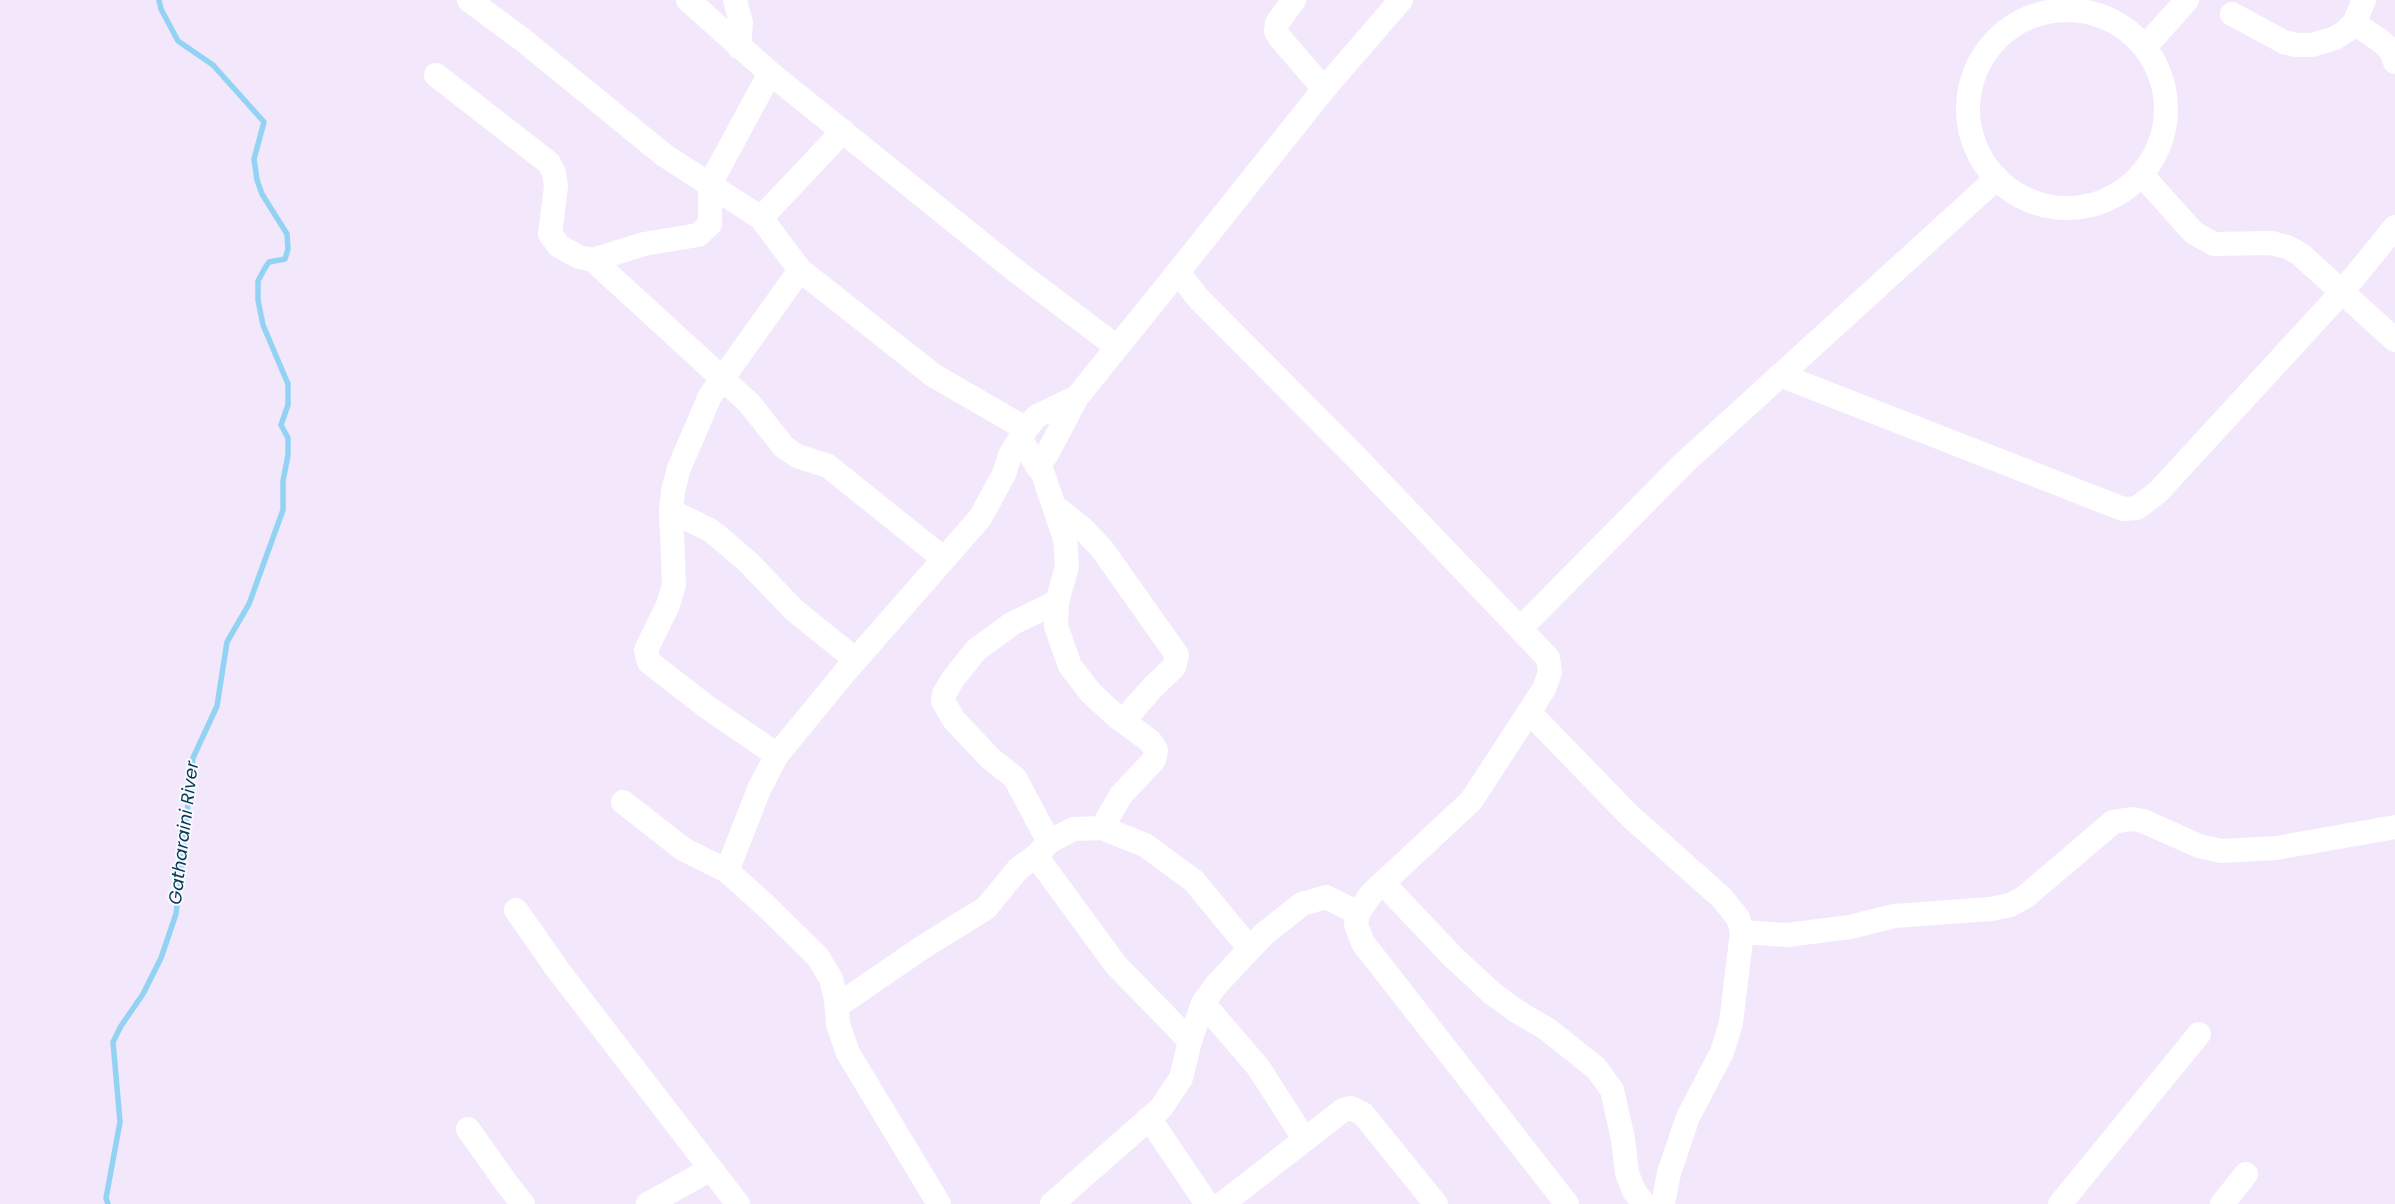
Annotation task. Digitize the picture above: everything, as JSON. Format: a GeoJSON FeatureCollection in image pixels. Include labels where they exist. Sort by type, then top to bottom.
{"type":"FeatureCollection","features":[{"type":"Feature","properties":{"kind":"street"},"geometry":{"type":"LineString","coordinates":[[469,0],[523,40],[664,155],[761,218],[800,270],[933,375],[1023,434],[1037,466],[1043,474],[1066,539],[1068,558],[1057,602],[1056,626],[1070,666],[1091,693],[1123,721],[1150,740],[1156,750],[1154,760],[1121,795],[1102,828]]}},
{"type":"Feature","properties":{"kind":"street"},"geometry":{"type":"LineString","coordinates":[[688,0],[739,48],[1016,271],[1117,348]]}},
{"type":"Feature","properties":{"kind":"street"},"geometry":{"type":"LineString","coordinates":[[735,0],[741,23],[739,48]]}},
{"type":"Feature","properties":{"kind":"street"},"geometry":{"type":"LineString","coordinates":[[1294,0],[1277,23],[1276,31],[1324,89]]}},
{"type":"Feature","properties":{"kind":"street"},"geometry":{"type":"LineString","coordinates":[[1037,466],[1047,454],[1077,397],[1324,89],[1401,0]]}},
{"type":"Feature","properties":{"kind":"street"},"geometry":{"type":"LineString","coordinates":[[2145,47],[2187,0]]}},
{"type":"Feature","properties":{"kind":"street"},"geometry":{"type":"LineString","coordinates":[[2232,14],[2296,46],[2312,45],[2335,38],[2354,23],[2364,0]]}},
{"type":"Feature","properties":{"kind":"street"},"geometry":{"type":"LineString","coordinates":[[2053,11],[2079,11],[2104,16],[2119,24],[2145,47],[2161,77],[2166,111],[2159,145],[2141,174],[2114,196],[2082,206],[2064,208],[2031,201],[2015,193],[1997,178],[1980,156],[1974,140],[1969,106],[1971,89],[1983,57],[2006,31],[2036,15],[2053,11]]}},
{"type":"Feature","properties":{"kind":"street"},"geometry":{"type":"LineString","coordinates":[[2354,23],[2382,42],[2391,51],[2395,62]]}},
{"type":"Feature","properties":{"kind":"street"},"geometry":{"type":"LineString","coordinates":[[593,260],[621,249],[698,235],[710,224],[710,184],[770,73]]}},
{"type":"Feature","properties":{"kind":"street"},"geometry":{"type":"LineString","coordinates":[[436,75],[549,163],[554,173],[556,186],[550,234],[559,246],[579,257],[593,260],[749,403],[784,447],[797,456],[828,466],[944,559]]}},
{"type":"Feature","properties":{"kind":"street"},"geometry":{"type":"LineString","coordinates":[[761,218],[843,131]]}},
{"type":"Feature","properties":{"kind":"street"},"geometry":{"type":"LineString","coordinates":[[2141,174],[2200,237],[2214,244],[2271,243],[2287,247],[2300,254],[2395,340]]}},
{"type":"Feature","properties":{"kind":"street"},"geometry":{"type":"LineString","coordinates":[[1520,629],[1684,462],[1997,178]]}},
{"type":"Feature","properties":{"kind":"street"},"geometry":{"type":"LineString","coordinates":[[1780,375],[2124,509],[2137,508],[2158,492],[2342,292],[2395,227]]}},
{"type":"Feature","properties":{"kind":"street"},"geometry":{"type":"LineString","coordinates":[[777,755],[707,707],[649,662],[646,650],[668,605],[674,585],[671,511],[672,491],[679,468],[710,396],[800,270]]}},
{"type":"Feature","properties":{"kind":"street"},"geometry":{"type":"LineString","coordinates":[[1178,272],[1198,298],[1354,455],[1548,658],[1550,672],[1544,690],[1471,801],[1371,894],[1358,913],[1356,925],[1363,943],[1567,1204]]}},
{"type":"Feature","properties":{"kind":"street"},"geometry":{"type":"LineString","coordinates":[[727,871],[760,787],[777,755],[856,660],[980,518],[990,502],[1010,455],[1036,416],[1077,397]]}},
{"type":"Feature","properties":{"kind":"street"},"geometry":{"type":"LineString","coordinates":[[1054,506],[1083,529],[1102,550],[1177,655],[1174,666],[1123,721]]}},
{"type":"Feature","properties":{"kind":"street"},"geometry":{"type":"LineString","coordinates":[[671,511],[710,530],[749,563],[794,610],[856,660]]}},
{"type":"Feature","properties":{"kind":"street"},"geometry":{"type":"LineString","coordinates":[[1068,558],[1102,550]]}},
{"type":"Feature","properties":{"kind":"street"},"geometry":{"type":"LineString","coordinates":[[1057,602],[1013,623],[976,650],[953,679],[943,701],[954,720],[990,758],[1015,778],[1042,849],[1116,965],[1190,1041]]}},
{"type":"Feature","properties":{"kind":"street"},"geometry":{"type":"LineString","coordinates":[[1529,712],[1630,816],[1722,898],[1738,918],[1742,932],[1731,1023],[1722,1052],[1688,1117],[1672,1163],[1664,1204]]}},
{"type":"Feature","properties":{"kind":"street"},"geometry":{"type":"LineString","coordinates":[[623,802],[683,849],[727,871],[765,905],[818,958],[831,979],[837,1006],[838,1024],[848,1053],[939,1204]]}},
{"type":"Feature","properties":{"kind":"street"},"geometry":{"type":"LineString","coordinates":[[1742,932],[1787,935],[1850,927],[1894,916],[1991,909],[2010,904],[2025,897],[2113,822],[2131,819],[2143,821],[2198,846],[2221,851],[2276,848],[2395,827]]}},
{"type":"Feature","properties":{"kind":"street"},"geometry":{"type":"LineString","coordinates":[[837,1006],[923,947],[986,908],[1018,869],[1042,849],[1073,829],[1102,828],[1145,845],[1194,881],[1250,949]]}},
{"type":"Feature","properties":{"kind":"street"},"geometry":{"type":"LineString","coordinates":[[1382,883],[1452,956],[1493,994],[1518,1012],[1547,1029],[1596,1068],[1612,1090],[1623,1139],[1627,1172],[1634,1191],[1644,1204]]}},
{"type":"Feature","properties":{"kind":"street"},"geometry":{"type":"LineString","coordinates":[[1052,1204],[1161,1108],[1181,1078],[1190,1041],[1203,1003],[1250,949],[1283,917],[1302,904],[1326,898],[1358,913]]}},
{"type":"Feature","properties":{"kind":"street"},"geometry":{"type":"LineString","coordinates":[[516,910],[558,970],[738,1204]]}},
{"type":"Feature","properties":{"kind":"street"},"geometry":{"type":"LineString","coordinates":[[1203,1003],[1258,1067],[1305,1140]]}},
{"type":"Feature","properties":{"kind":"street"},"geometry":{"type":"LineString","coordinates":[[2060,1204],[2198,1034]]}},
{"type":"Feature","properties":{"kind":"street"},"geometry":{"type":"LineString","coordinates":[[1222,1204],[1343,1110],[1351,1108],[1363,1114],[1436,1204]]}},
{"type":"Feature","properties":{"kind":"street"},"geometry":{"type":"LineString","coordinates":[[1149,1118],[1207,1204]]}},
{"type":"Feature","properties":{"kind":"street"},"geometry":{"type":"LineString","coordinates":[[468,1129],[523,1204]]}},
{"type":"Feature","properties":{"kind":"street"},"geometry":{"type":"LineString","coordinates":[[648,1204],[711,1169]]}},
{"type":"Feature","properties":{"kind":"street"},"geometry":{"type":"LineString","coordinates":[[2222,1204],[2246,1174]]}},
{"type":"Feature","properties":{"kind":"waterway","name":"Gatharaini River"},"geometry":{"type":"LineString","coordinates":[[108,1204],[106,1198],[120,1122],[113,1042],[121,1026],[143,994],[161,958],[176,914],[193,758],[217,706],[227,642],[249,604],[283,510],[283,481],[288,455],[288,438],[281,425],[288,405],[288,384],[263,325],[258,300],[258,281],[265,268],[269,262],[285,259],[288,249],[287,234],[262,194],[257,180],[254,159],[264,122],[213,65],[178,41],[161,9],[159,0]]}}]}
